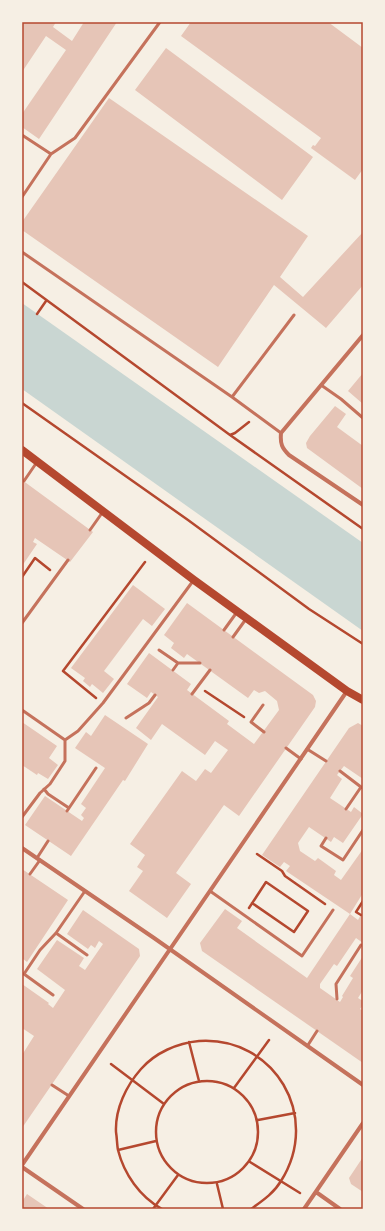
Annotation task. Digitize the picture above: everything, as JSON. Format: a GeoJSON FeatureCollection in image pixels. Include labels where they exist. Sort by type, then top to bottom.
{"type":"FeatureCollection","features":[{"type":"Feature","properties":{"kind":"main road"},"geometry":{"type":"LineString","coordinates":[[22,450],[194,580],[347,692],[363,700]]}},
{"type":"Feature","properties":{"kind":"street"},"geometry":{"type":"LineString","coordinates":[[363,335],[281,433],[280,442],[283,449],[289,456],[363,505]]}},
{"type":"Feature","properties":{"kind":"street"},"geometry":{"type":"LineString","coordinates":[[83,1209],[22,1166],[347,692]]}},
{"type":"Feature","properties":{"kind":"street"},"geometry":{"type":"LineString","coordinates":[[22,848],[170,949],[363,1085]]}},
{"type":"Feature","properties":{"kind":"street"},"geometry":{"type":"LineString","coordinates":[[304,1209],[363,1123]]}},
{"type":"Feature","properties":{"kind":"street"},"geometry":{"type":"LineString","coordinates":[[316,1192],[340,1209]]}},
{"type":"Feature","properties":{"kind":"lane"},"geometry":{"type":"LineString","coordinates":[[22,197],[51,154],[76,138],[160,22]]}},
{"type":"Feature","properties":{"kind":"lane"},"geometry":{"type":"LineString","coordinates":[[22,135],[51,154]]}},
{"type":"Feature","properties":{"kind":"lane"},"geometry":{"type":"LineString","coordinates":[[22,252],[232,397],[281,433]]}},
{"type":"Feature","properties":{"kind":"lane"},"geometry":{"type":"LineString","coordinates":[[232,397],[294,315]]}},
{"type":"Feature","properties":{"kind":"lane"},"geometry":{"type":"LineString","coordinates":[[321,385],[341,399],[363,418]]}},
{"type":"Feature","properties":{"kind":"lane"},"geometry":{"type":"LineString","coordinates":[[24,481],[37,462]]}},
{"type":"Feature","properties":{"kind":"lane"},"geometry":{"type":"LineString","coordinates":[[90,530],[104,512]]}},
{"type":"Feature","properties":{"kind":"lane"},"geometry":{"type":"LineString","coordinates":[[22,623],[68,560]]}},
{"type":"Feature","properties":{"kind":"lane"},"geometry":{"type":"LineString","coordinates":[[66,740],[78,731],[104,704],[194,580]]}},
{"type":"Feature","properties":{"kind":"lane"},"geometry":{"type":"LineString","coordinates":[[224,630],[238,611]]}},
{"type":"Feature","properties":{"kind":"lane"},"geometry":{"type":"LineString","coordinates":[[233,637],[247,618]]}},
{"type":"Feature","properties":{"kind":"lane"},"geometry":{"type":"LineString","coordinates":[[159,650],[178,663],[200,663]]}},
{"type":"Feature","properties":{"kind":"lane"},"geometry":{"type":"LineString","coordinates":[[173,670],[178,663]]}},
{"type":"Feature","properties":{"kind":"lane"},"geometry":{"type":"LineString","coordinates":[[192,694],[210,670]]}},
{"type":"Feature","properties":{"kind":"lane"},"geometry":{"type":"LineString","coordinates":[[126,718],[149,703],[155,695]]}},
{"type":"Feature","properties":{"kind":"lane"},"geometry":{"type":"LineString","coordinates":[[263,706],[251,722],[264,732]]}},
{"type":"Feature","properties":{"kind":"lane"},"geometry":{"type":"LineString","coordinates":[[22,710],[66,740]]}},
{"type":"Feature","properties":{"kind":"lane"},"geometry":{"type":"LineString","coordinates":[[22,817],[40,793],[50,784],[65,761],[66,740]]}},
{"type":"Feature","properties":{"kind":"lane"},"geometry":{"type":"LineString","coordinates":[[286,748],[301,759]]}},
{"type":"Feature","properties":{"kind":"lane"},"geometry":{"type":"LineString","coordinates":[[307,749],[326,761]]}},
{"type":"Feature","properties":{"kind":"lane"},"geometry":{"type":"LineString","coordinates":[[44,789],[68,810],[96,768]]}},
{"type":"Feature","properties":{"kind":"lane"},"geometry":{"type":"LineString","coordinates":[[340,771],[362,787],[346,809]]}},
{"type":"Feature","properties":{"kind":"lane"},"geometry":{"type":"LineString","coordinates":[[326,838],[321,846],[343,860],[363,830]]}},
{"type":"Feature","properties":{"kind":"lane"},"geometry":{"type":"LineString","coordinates":[[30,874],[48,841]]}},
{"type":"Feature","properties":{"kind":"lane"},"geometry":{"type":"LineString","coordinates":[[53,995],[24,974],[40,950],[56,933],[85,890]]}},
{"type":"Feature","properties":{"kind":"lane"},"geometry":{"type":"LineString","coordinates":[[210,891],[302,956],[333,910]]}},
{"type":"Feature","properties":{"kind":"lane"},"geometry":{"type":"LineString","coordinates":[[56,933],[87,955]]}},
{"type":"Feature","properties":{"kind":"lane"},"geometry":{"type":"LineString","coordinates":[[337,1000],[336,984],[361,945]]}},
{"type":"Feature","properties":{"kind":"lane"},"geometry":{"type":"LineString","coordinates":[[308,1045],[317,1032]]}},
{"type":"Feature","properties":{"kind":"lane"},"geometry":{"type":"LineString","coordinates":[[52,1085],[69,1096]]}},
{"type":"Feature","properties":{"kind":"path"},"geometry":{"type":"LineString","coordinates":[[22,282],[230,435],[363,529]]}},
{"type":"Feature","properties":{"kind":"path"},"geometry":{"type":"LineString","coordinates":[[37,314],[46,301]]}},
{"type":"Feature","properties":{"kind":"path"},"geometry":{"type":"LineString","coordinates":[[22,403],[188,520],[309,609],[363,644]]}},
{"type":"Feature","properties":{"kind":"path"},"geometry":{"type":"LineString","coordinates":[[230,435],[258,416]]}},
{"type":"Feature","properties":{"kind":"path"},"geometry":{"type":"LineString","coordinates":[[22,577],[35,558],[57,575]]}},
{"type":"Feature","properties":{"kind":"path"},"geometry":{"type":"LineString","coordinates":[[104,704],[62,671],[145,562]]}},
{"type":"Feature","properties":{"kind":"path"},"geometry":{"type":"LineString","coordinates":[[198,686],[251,722]]}},
{"type":"Feature","properties":{"kind":"path"},"geometry":{"type":"LineString","coordinates":[[257,854],[333,910]]}},
{"type":"Feature","properties":{"kind":"path"},"geometry":{"type":"LineString","coordinates":[[266,882],[308,911],[294,932],[252,903],[266,882]]}},
{"type":"Feature","properties":{"kind":"path"},"geometry":{"type":"LineString","coordinates":[[361,915],[356,912],[363,901]]}},
{"type":"Feature","properties":{"kind":"path"},"geometry":{"type":"LineString","coordinates":[[162,1209],[155,1206],[138,1190],[125,1171],[118,1150],[116,1125],[121,1101],[132,1080],[147,1062],[166,1049],[188,1042],[213,1040],[236,1045],[258,1056],[271,1067],[282,1081],[290,1096],[295,1113],[297,1131],[295,1149],[289,1166],[281,1182],[266,1199],[251,1209]]}},
{"type":"Feature","properties":{"kind":"path"},"geometry":{"type":"LineString","coordinates":[[234,1088],[269,1040]]}},
{"type":"Feature","properties":{"kind":"path"},"geometry":{"type":"LineString","coordinates":[[188,1042],[199,1081]]}},
{"type":"Feature","properties":{"kind":"path"},"geometry":{"type":"LineString","coordinates":[[111,1064],[164,1104]]}},
{"type":"Feature","properties":{"kind":"path"},"geometry":{"type":"LineString","coordinates":[[199,1081],[217,1082],[234,1088],[247,1099],[258,1120],[259,1134],[257,1149],[250,1162],[241,1172],[230,1179],[217,1184],[197,1183],[178,1175],[168,1166],[160,1155],[156,1141],[156,1122],[164,1104],[173,1093],[185,1085],[199,1081]]}},
{"type":"Feature","properties":{"kind":"path"},"geometry":{"type":"LineString","coordinates":[[258,1120],[295,1113]]}},
{"type":"Feature","properties":{"kind":"path"},"geometry":{"type":"LineString","coordinates":[[118,1150],[156,1141]]}},
{"type":"Feature","properties":{"kind":"path"},"geometry":{"type":"LineString","coordinates":[[250,1162],[300,1193]]}},
{"type":"Feature","properties":{"kind":"path"},"geometry":{"type":"LineString","coordinates":[[153,1209],[178,1175]]}},
{"type":"Feature","properties":{"kind":"path"},"geometry":{"type":"LineString","coordinates":[[217,1184],[223,1209]]}},
{"type":"Feature","properties":{"kind":"shaded area"},"geometry":{"type":"Polygon","coordinates":[[[22,303],[363,543],[363,631],[22,389],[22,303]]]}},
{"type":"Feature","properties":{"kind":"building"},"geometry":{"type":"Polygon","coordinates":[[[22,22],[56,22],[53,27],[72,41],[84,22],[117,22],[39,139],[22,127],[22,114],[66,50],[46,36],[22,72],[22,22]]]}},
{"type":"Feature","properties":{"kind":"building"},"geometry":{"type":"Polygon","coordinates":[[[191,22],[328,22],[363,48],[363,169],[355,180],[311,148],[313,145],[315,146],[321,138],[181,36],[191,22]]]}},
{"type":"Feature","properties":{"kind":"building"},"geometry":{"type":"Polygon","coordinates":[[[166,48],[313,157],[282,200],[135,90],[166,48]]]}},
{"type":"Feature","properties":{"kind":"building"},"geometry":{"type":"Polygon","coordinates":[[[109,98],[308,236],[280,277],[303,297],[363,232],[363,285],[326,328],[274,285],[218,367],[22,230],[22,222],[109,98]]]}},
{"type":"Feature","properties":{"kind":"building"},"geometry":{"type":"Polygon","coordinates":[[[363,373],[363,404],[348,391],[363,373]]]}},
{"type":"Feature","properties":{"kind":"building"},"geometry":{"type":"Polygon","coordinates":[[[335,406],[346,414],[337,427],[363,446],[363,489],[307,448],[306,443],[310,436],[335,406]]]}},
{"type":"Feature","properties":{"kind":"building"},"geometry":{"type":"Polygon","coordinates":[[[22,480],[93,532],[70,562],[35,538],[33,542],[37,544],[22,566],[22,480]]]}},
{"type":"Feature","properties":{"kind":"building"},"geometry":{"type":"Polygon","coordinates":[[[133,585],[165,609],[152,626],[143,619],[104,671],[114,679],[103,693],[92,684],[90,687],[83,681],[85,678],[71,668],[133,585]]]}},
{"type":"Feature","properties":{"kind":"building"},"geometry":{"type":"Polygon","coordinates":[[[187,603],[313,695],[316,701],[315,707],[239,816],[224,805],[176,873],[191,884],[167,918],[129,891],[143,871],[137,867],[145,855],[130,844],[182,771],[196,781],[205,769],[211,773],[228,750],[215,741],[205,755],[162,724],[151,740],[136,728],[158,697],[151,692],[147,698],[127,684],[149,653],[191,684],[187,690],[229,721],[227,724],[254,744],[279,710],[277,701],[265,691],[259,693],[254,690],[248,698],[187,654],[184,658],[171,648],[174,643],[164,635],[187,603]]]}},
{"type":"Feature","properties":{"kind":"building"},"geometry":{"type":"Polygon","coordinates":[[[105,715],[148,744],[125,781],[123,780],[71,856],[25,825],[45,796],[82,821],[84,818],[81,815],[86,808],[81,804],[105,768],[75,748],[86,732],[91,736],[105,715]]]}},
{"type":"Feature","properties":{"kind":"building"},"geometry":{"type":"Polygon","coordinates":[[[22,722],[57,746],[49,758],[58,765],[48,779],[38,773],[37,775],[22,765],[22,722]]]}},
{"type":"Feature","properties":{"kind":"building"},"geometry":{"type":"Polygon","coordinates":[[[358,723],[363,726],[363,779],[344,766],[337,775],[342,779],[330,798],[351,812],[354,807],[363,814],[343,843],[334,837],[331,842],[309,827],[298,843],[300,851],[315,861],[318,858],[336,871],[334,875],[341,880],[363,849],[363,893],[350,914],[286,871],[290,866],[284,862],[280,867],[262,855],[349,728],[358,723]]]}},
{"type":"Feature","properties":{"kind":"building"},"geometry":{"type":"Polygon","coordinates":[[[22,869],[68,900],[27,962],[22,958],[22,869]]]}},
{"type":"Feature","properties":{"kind":"building"},"geometry":{"type":"Polygon","coordinates":[[[225,909],[242,921],[237,928],[307,978],[350,914],[358,920],[363,911],[363,943],[356,938],[337,966],[334,964],[320,984],[320,988],[340,1002],[353,978],[350,976],[363,956],[363,990],[358,998],[363,1001],[363,1005],[360,1009],[363,1011],[363,1063],[202,951],[200,943],[225,909]]]}},
{"type":"Feature","properties":{"kind":"building"},"geometry":{"type":"Polygon","coordinates":[[[83,910],[139,949],[140,956],[22,1128],[22,1055],[34,1036],[22,1028],[22,984],[49,1003],[48,1004],[53,1008],[65,990],[37,969],[57,940],[84,958],[79,966],[85,970],[103,944],[99,941],[95,948],[91,945],[88,949],[67,934],[83,910]]]}},
{"type":"Feature","properties":{"kind":"building"},"geometry":{"type":"Polygon","coordinates":[[[363,1157],[363,1192],[351,1184],[349,1178],[363,1157]]]}},
{"type":"Feature","properties":{"kind":"building"},"geometry":{"type":"Polygon","coordinates":[[[27,1194],[49,1209],[22,1209],[22,1202],[27,1194]]]}}]}
